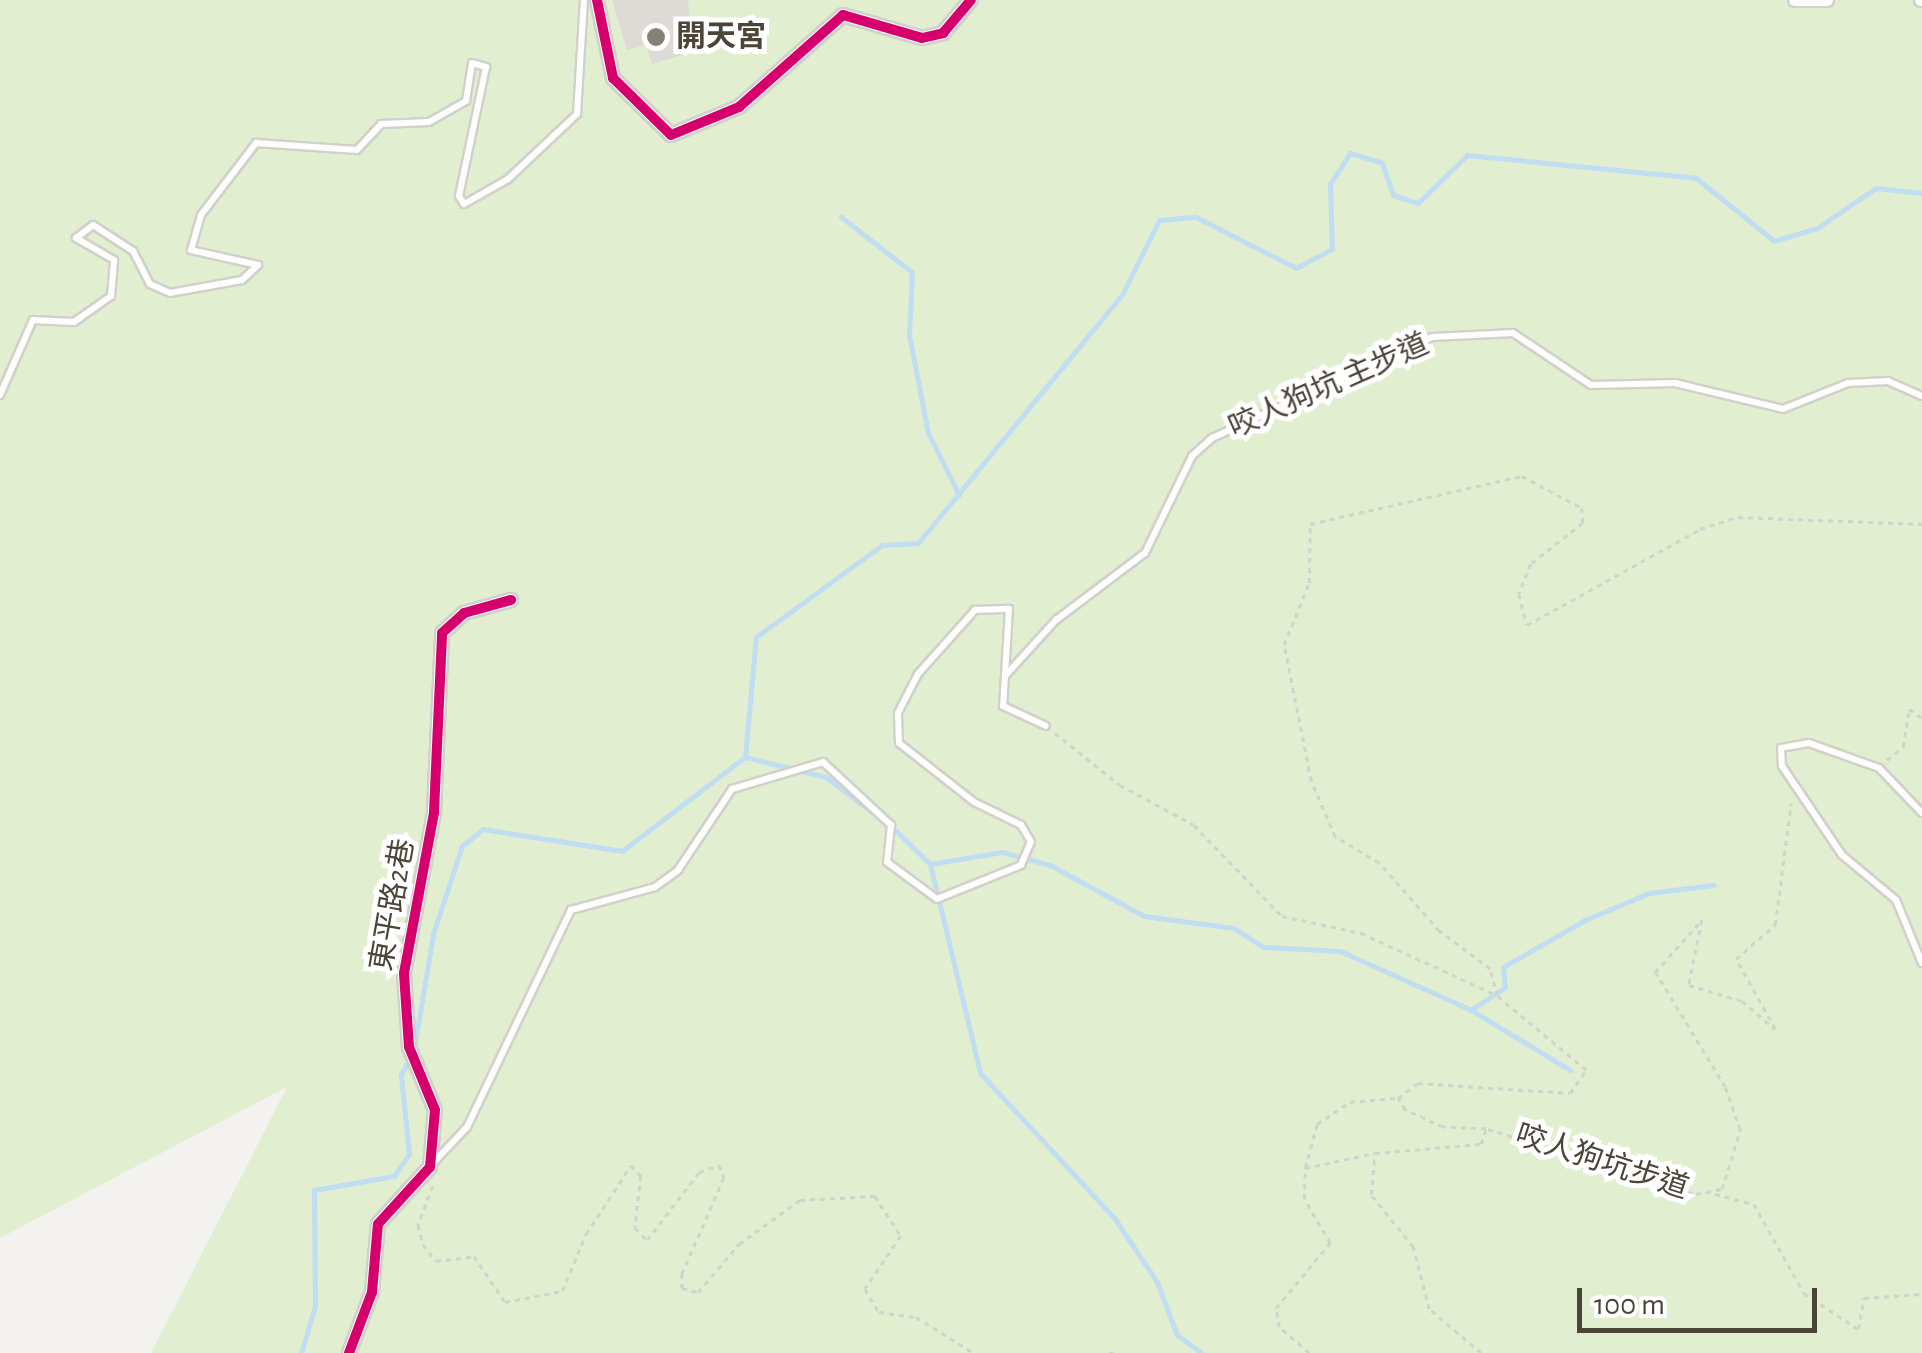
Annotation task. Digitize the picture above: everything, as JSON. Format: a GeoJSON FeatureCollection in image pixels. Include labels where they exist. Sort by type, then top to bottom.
{"type":"FeatureCollection","features":[{"type":"Feature","properties":{"kind":"street"},"geometry":{"type":"LineString","coordinates":[[597,0],[613,78],[670,135],[738,107],[843,15],[922,38],[943,32],[970,0]]}},
{"type":"Feature","properties":{"kind":"street"},"geometry":{"type":"LineString","coordinates":[[1795,0],[1827,0]]}},
{"type":"Feature","properties":{"kind":"street","name":"東平路2巷"},"geometry":{"type":"LineString","coordinates":[[430,1166],[435,1110],[409,1047],[404,973],[434,812],[435,671],[442,633],[464,614],[511,600]]}},
{"type":"Feature","properties":{"kind":"street"},"geometry":{"type":"LineString","coordinates":[[349,1353],[372,1292],[378,1224],[430,1166]]}},
{"type":"Feature","properties":{"kind":"lane"},"geometry":{"type":"LineString","coordinates":[[0,395],[32,320],[74,322],[111,296],[114,260],[76,238],[93,226],[133,251],[150,284],[170,294],[242,280],[258,265],[190,250],[201,215],[256,143],[356,150],[381,124],[429,122],[466,100],[472,63],[486,67],[459,196],[464,204],[508,180],[577,114],[584,0]]}},
{"type":"Feature","properties":{"kind":"lane","name":"咬人狗坑 主步道"},"geometry":{"type":"LineString","coordinates":[[1004,676],[1056,620],[1145,553],[1192,456],[1212,438],[1433,337],[1512,333],[1591,385],[1676,383],[1784,409],[1848,383],[1888,381],[1922,396]]}},
{"type":"Feature","properties":{"kind":"lane"},"geometry":{"type":"LineString","coordinates":[[430,1166],[466,1127],[571,910],[678,870],[732,789],[823,762],[891,826],[887,862],[937,899],[1021,864],[1031,842],[1021,825],[974,802],[899,743],[898,713],[918,674],[975,610],[1009,609],[1002,706],[1046,726]]}},
{"type":"Feature","properties":{"kind":"lane"},"geometry":{"type":"LineString","coordinates":[[1922,814],[1879,768],[1796,742],[1778,754],[1797,791],[1842,855],[1896,900],[1922,963]]}},
{"type":"Feature","properties":{"kind":"path"},"geometry":{"type":"LineString","coordinates":[[1497,996],[1490,970],[1439,931],[1379,864],[1335,837],[1311,780],[1284,645],[1309,583],[1310,524],[1522,476],[1582,508],[1583,524],[1531,564],[1519,594],[1527,625],[1657,561],[1700,529],[1738,517],[1922,524]]}},
{"type":"Feature","properties":{"kind":"path"},"geometry":{"type":"LineString","coordinates":[[1879,768],[1899,755],[1909,710],[1922,718]]}},
{"type":"Feature","properties":{"kind":"path"},"geometry":{"type":"LineString","coordinates":[[1046,726],[1120,785],[1194,825],[1282,916],[1361,933],[1497,996],[1580,1058],[1580,1087],[1439,1079],[1398,1098],[1350,1102],[1317,1124],[1305,1168],[1304,1199],[1330,1243],[1276,1308],[1279,1327],[1308,1353]]}},
{"type":"Feature","properties":{"kind":"path"},"geometry":{"type":"LineString","coordinates":[[1305,1168],[1375,1153],[1372,1195],[1413,1246],[1429,1309],[1481,1353]]}},
{"type":"Feature","properties":{"kind":"path"},"geometry":{"type":"LineString","coordinates":[[430,1166],[423,1244],[436,1260],[474,1256],[505,1302],[562,1292],[586,1234],[631,1165],[641,1176],[635,1228],[647,1240],[699,1172],[719,1165],[724,1178],[682,1274],[682,1288],[698,1292],[739,1244],[800,1200],[875,1196],[901,1236],[865,1288],[879,1312],[916,1317],[974,1353]]}},
{"type":"Feature","properties":{"kind":"path"},"geometry":{"type":"LineString","coordinates":[[1714,1194],[1754,1204],[1804,1293],[1858,1329],[1864,1298],[1922,1294]]}},
{"type":"Feature","properties":{"kind":"path"},"geometry":{"type":"LineString","coordinates":[[1109,1353],[1117,1353]]}},
{"type":"Feature","properties":{"kind":"green space"},"geometry":{"type":"Polygon","coordinates":[[[0,0],[1922,0],[1922,1353],[151,1353],[287,1087],[0,1238],[0,0]]]}},
{"type":"Feature","properties":{"kind":"building","name":"開天宮"},"geometry":{"type":"Polygon","coordinates":[[[612,0],[688,0],[693,52],[652,64],[646,45],[627,50],[612,0]]]}},
{"type":"Feature","properties":{"kind":"waterway"},"geometry":{"type":"LineString","coordinates":[[414,1049],[433,934],[462,846],[483,829],[622,851],[745,757],[756,637],[882,545],[918,543],[1123,293],[1159,220],[1196,217],[1296,268],[1332,249],[1330,184],[1350,153],[1382,163],[1393,195],[1418,203],[1467,155],[1696,178],[1774,241],[1817,228],[1876,188],[1922,193]]}},
{"type":"Feature","properties":{"kind":"waterway"},"geometry":{"type":"LineString","coordinates":[[841,217],[912,272],[909,335],[928,433],[959,495]]}},
{"type":"Feature","properties":{"kind":"waterway"},"geometry":{"type":"LineString","coordinates":[[745,757],[826,777],[877,816]]}},
{"type":"Feature","properties":{"kind":"waterway"},"geometry":{"type":"LineString","coordinates":[[890,825],[930,864],[1002,852],[1050,865],[1144,916],[1234,928],[1263,947],[1340,951],[1471,1010],[1505,987],[1503,967],[1585,920],[1649,893],[1714,885]]}},
{"type":"Feature","properties":{"kind":"waterway"},"geometry":{"type":"LineString","coordinates":[[930,864],[980,1073],[1115,1219],[1157,1282],[1177,1335],[1202,1353]]}},
{"type":"Feature","properties":{"kind":"waterway"},"geometry":{"type":"LineString","coordinates":[[1471,1010],[1570,1070]]}},
{"type":"Feature","properties":{"kind":"waterway"},"geometry":{"type":"LineString","coordinates":[[301,1353],[315,1306],[314,1190],[394,1176],[409,1154],[401,1075],[409,1059]]}},
{"type":"Feature","properties":{"kind":"cycle path"},"geometry":{"type":"LineString","coordinates":[[597,0],[613,78],[671,135],[739,107],[843,15],[922,38],[943,33],[971,0]]}},
{"type":"Feature","properties":{"kind":"cycle path"},"geometry":{"type":"LineString","coordinates":[[349,1353],[372,1292],[378,1224],[430,1167],[435,1110],[409,1047],[404,973],[434,812],[442,633],[464,613],[511,600]]}},
{"type":"Feature","properties":{"kind":"place","name":"開天宮"},"geometry":{"type":"Point","coordinates":[656,37]}}]}
